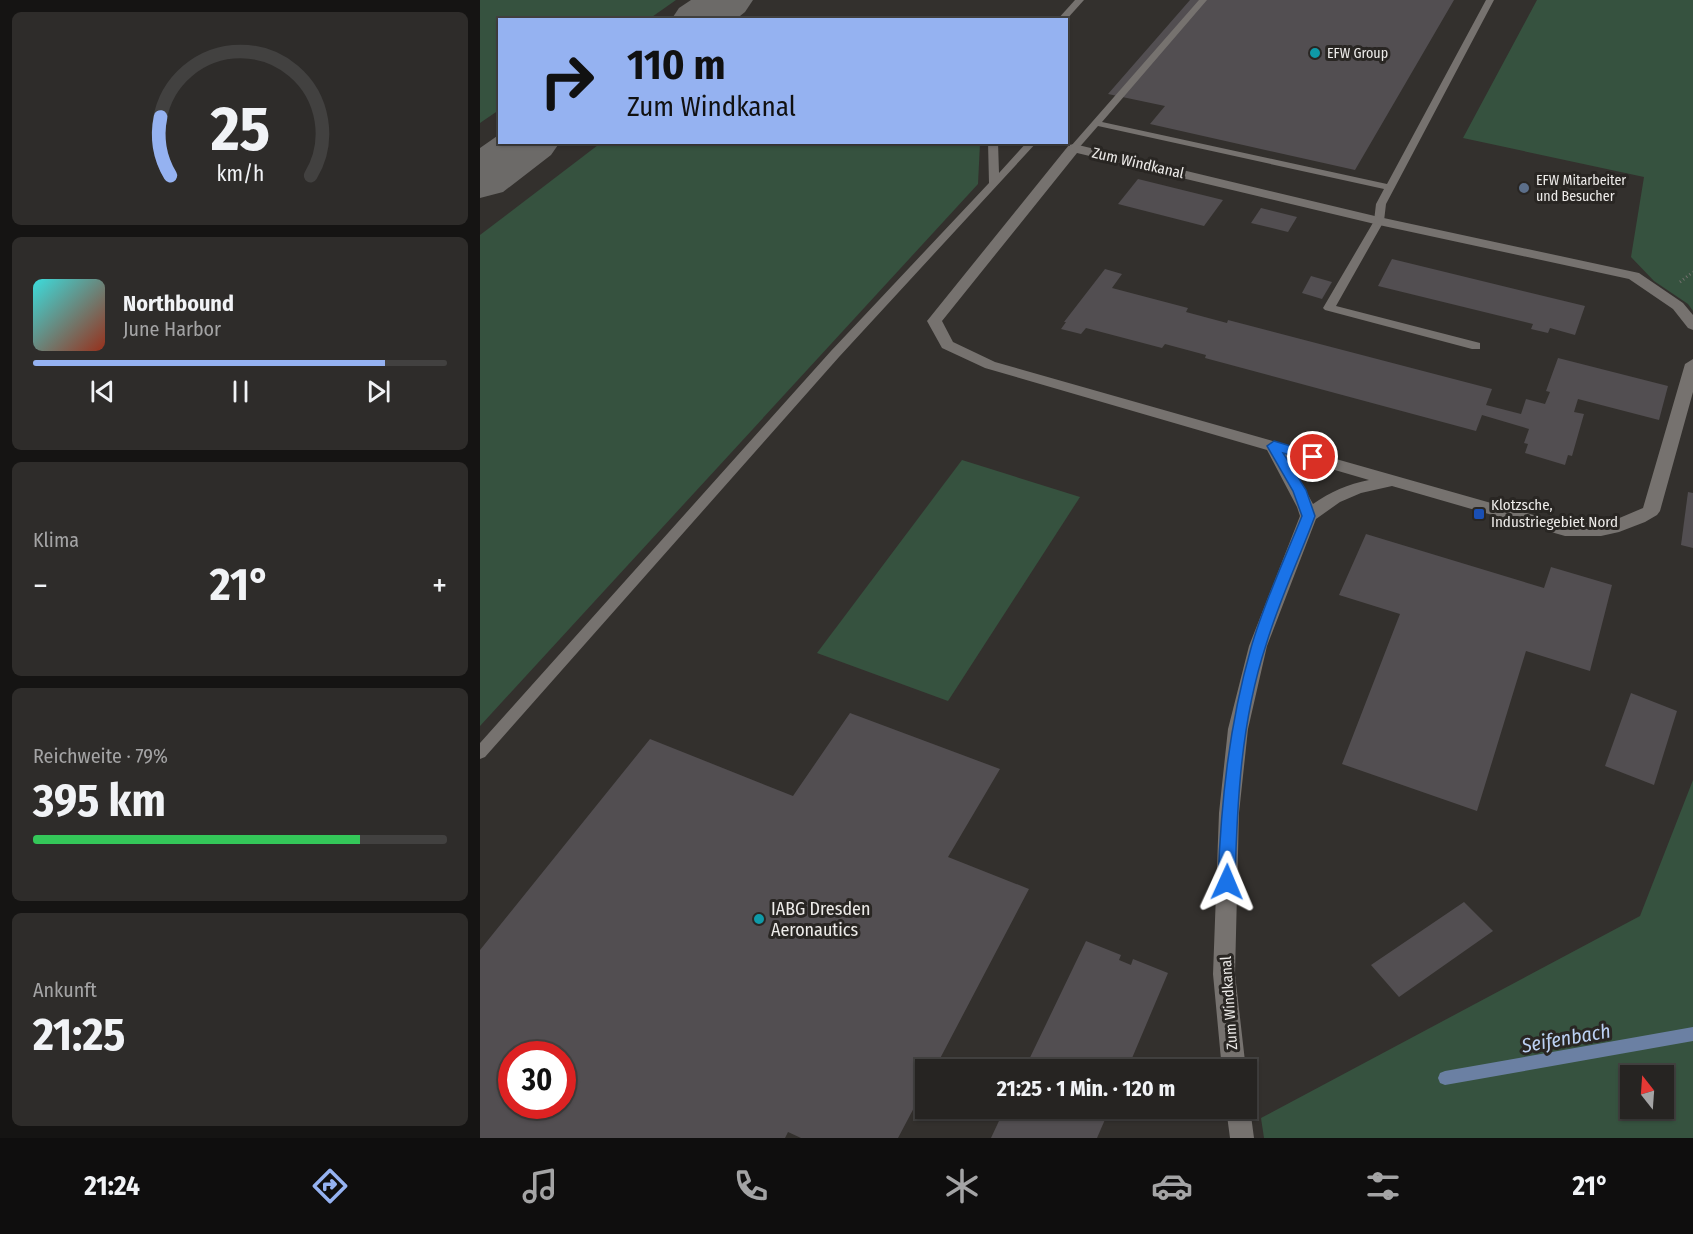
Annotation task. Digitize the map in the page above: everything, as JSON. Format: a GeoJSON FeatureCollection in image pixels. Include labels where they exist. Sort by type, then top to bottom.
{"type":"FeatureCollection","features":[{"type":"Feature","properties":{"kind":"street","name":"Zum Windkanal"},"geometry":{"type":"LineString","coordinates":[[1693,325],[1678,306],[1634,276],[1379,221],[1074,148],[934,321],[946,345],[990,365],[1565,530],[1596,531],[1625,526],[1651,511],[1693,364]]}},
{"type":"Feature","properties":{"kind":"street"},"geometry":{"type":"LineString","coordinates":[[1274,446],[1287,472],[1300,490],[1309,516],[1334,498],[1350,491],[1392,480]]}},
{"type":"Feature","properties":{"kind":"street","name":"Zum Windkanal"},"geometry":{"type":"LineString","coordinates":[[1233,1059],[1224,974],[1229,813],[1238,729],[1258,646],[1309,516]]}},
{"type":"Feature","properties":{"kind":"street"},"geometry":{"type":"LineString","coordinates":[[1239,1119],[1242,1138]]}},
{"type":"Feature","properties":{"kind":"lane"},"geometry":{"type":"LineString","coordinates":[[1063,18],[1080,0]]}},
{"type":"Feature","properties":{"kind":"lane"},"geometry":{"type":"LineString","coordinates":[[1074,148],[1203,0]]}},
{"type":"Feature","properties":{"kind":"lane"},"geometry":{"type":"LineString","coordinates":[[1476,346],[1329,308],[1379,221],[1381,204],[1389,187],[1490,0]]}},
{"type":"Feature","properties":{"kind":"lane"},"geometry":{"type":"LineString","coordinates":[[1096,123],[1389,187]]}},
{"type":"Feature","properties":{"kind":"lane"},"geometry":{"type":"LineString","coordinates":[[993,144],[994,184]]}},
{"type":"Feature","properties":{"kind":"lane"},"geometry":{"type":"LineString","coordinates":[[480,753],[835,354],[1031,144]]}},
{"type":"Feature","properties":{"kind":"green space"},"geometry":{"type":"Polygon","coordinates":[[[480,0],[676,0],[650,18],[498,18],[498,111],[480,123],[480,0]]]}},
{"type":"Feature","properties":{"kind":"green space"},"geometry":{"type":"Polygon","coordinates":[[[1537,0],[1693,0],[1693,311],[1688,304],[1654,281],[1631,257],[1644,177],[1463,138],[1537,0]]]}},
{"type":"Feature","properties":{"kind":"green space"},"geometry":{"type":"Polygon","coordinates":[[[599,144],[980,144],[978,184],[480,726],[480,235],[599,144]]]}},
{"type":"Feature","properties":{"kind":"green space"},"geometry":{"type":"Polygon","coordinates":[[[962,460],[1080,497],[948,701],[817,653],[962,460]]]}},
{"type":"Feature","properties":{"kind":"green space"},"geometry":{"type":"Polygon","coordinates":[[[1693,780],[1693,1138],[1264,1138],[1261,1118],[1640,916],[1693,780]]]}},
{"type":"Feature","properties":{"kind":"building","name":"EFW Group"},"geometry":{"type":"Polygon","coordinates":[[[1190,0],[1454,0],[1355,170],[1150,124],[1165,106],[1108,94],[1190,0]]]}},
{"type":"Feature","properties":{"kind":"building"},"geometry":{"type":"Polygon","coordinates":[[[1138,179],[1223,200],[1204,226],[1118,204],[1138,179]]]}},
{"type":"Feature","properties":{"kind":"building"},"geometry":{"type":"Polygon","coordinates":[[[1261,208],[1297,217],[1288,232],[1251,223],[1261,208]]]}},
{"type":"Feature","properties":{"kind":"building"},"geometry":{"type":"Polygon","coordinates":[[[1392,259],[1585,306],[1575,335],[1550,328],[1548,333],[1531,329],[1533,324],[1378,286],[1392,259]]]}},
{"type":"Feature","properties":{"kind":"building"},"geometry":{"type":"Polygon","coordinates":[[[1105,269],[1122,274],[1112,288],[1188,308],[1186,312],[1227,323],[1228,320],[1492,389],[1486,405],[1521,414],[1526,399],[1545,404],[1550,392],[1546,391],[1558,358],[1668,386],[1659,420],[1578,399],[1574,412],[1584,414],[1572,456],[1568,455],[1565,465],[1525,453],[1528,444],[1524,443],[1529,429],[1482,415],[1476,431],[1205,358],[1206,355],[1165,344],[1162,348],[1086,328],[1081,334],[1061,329],[1105,269]]]}},
{"type":"Feature","properties":{"kind":"building"},"geometry":{"type":"Polygon","coordinates":[[[1311,276],[1332,282],[1322,299],[1302,293],[1311,276]]]}},
{"type":"Feature","properties":{"kind":"building"},"geometry":{"type":"Polygon","coordinates":[[[1688,492],[1693,493],[1693,548],[1681,545],[1688,492]]]}},
{"type":"Feature","properties":{"kind":"building"},"geometry":{"type":"Polygon","coordinates":[[[1366,534],[1544,588],[1551,567],[1612,585],[1590,671],[1526,651],[1477,811],[1342,764],[1400,614],[1339,595],[1366,534]]]}},
{"type":"Feature","properties":{"kind":"building"},"geometry":{"type":"Polygon","coordinates":[[[1631,693],[1677,711],[1654,785],[1605,766],[1631,693]]]}},
{"type":"Feature","properties":{"kind":"building","name":"IABG Dresden Aeronautics"},"geometry":{"type":"Polygon","coordinates":[[[850,713],[1000,769],[948,857],[1029,889],[940,1059],[915,1059],[915,1106],[898,1138],[801,1138],[788,1132],[785,1138],[480,1138],[480,950],[650,739],[793,796],[850,713]]]}},
{"type":"Feature","properties":{"kind":"building"},"geometry":{"type":"Polygon","coordinates":[[[1464,902],[1493,931],[1399,997],[1371,965],[1464,902]]]}},
{"type":"Feature","properties":{"kind":"building"},"geometry":{"type":"Polygon","coordinates":[[[1086,941],[1121,955],[1119,960],[1131,965],[1133,959],[1168,973],[1132,1059],[1029,1059],[1086,941]]]}},
{"type":"Feature","properties":{"kind":"building"},"geometry":{"type":"Polygon","coordinates":[[[1000,1119],[1105,1119],[1097,1138],[991,1138],[1000,1119]]]}},
{"type":"Feature","properties":{"kind":"waterway","name":"Seifenbach"},"geometry":{"type":"LineString","coordinates":[[1445,1078],[1693,1034]]}},
{"type":"Feature","properties":{"kind":"taxiway"},"geometry":{"type":"LineString","coordinates":[[702,18],[726,0]]}},
{"type":"Feature","properties":{"kind":"taxiway"},"geometry":{"type":"LineString","coordinates":[[480,178],[526,144]]}},
{"type":"Feature","properties":{"kind":"place","name":"EFW Group"},"geometry":{"type":"Point","coordinates":[1315,53]}},
{"type":"Feature","properties":{"kind":"place","name":"EFW Mitarbeiter und Besucher"},"geometry":{"type":"Point","coordinates":[1524,188]}},
{"type":"Feature","properties":{"kind":"place","name":"Klotzsche, Industriegebiet Nord"},"geometry":{"type":"Point","coordinates":[1479,514]}},
{"type":"Feature","properties":{"kind":"place","name":"IABG Dresden Aeronautics"},"geometry":{"type":"Point","coordinates":[759,919]}},
{"type":"Feature","properties":{"kind":"route"},"geometry":{"type":"LineString","coordinates":[[1227,882],[1229,813],[1238,729],[1258,646],[1309,516],[1300,490],[1287,472],[1274,446],[1313,457]]}}]}
